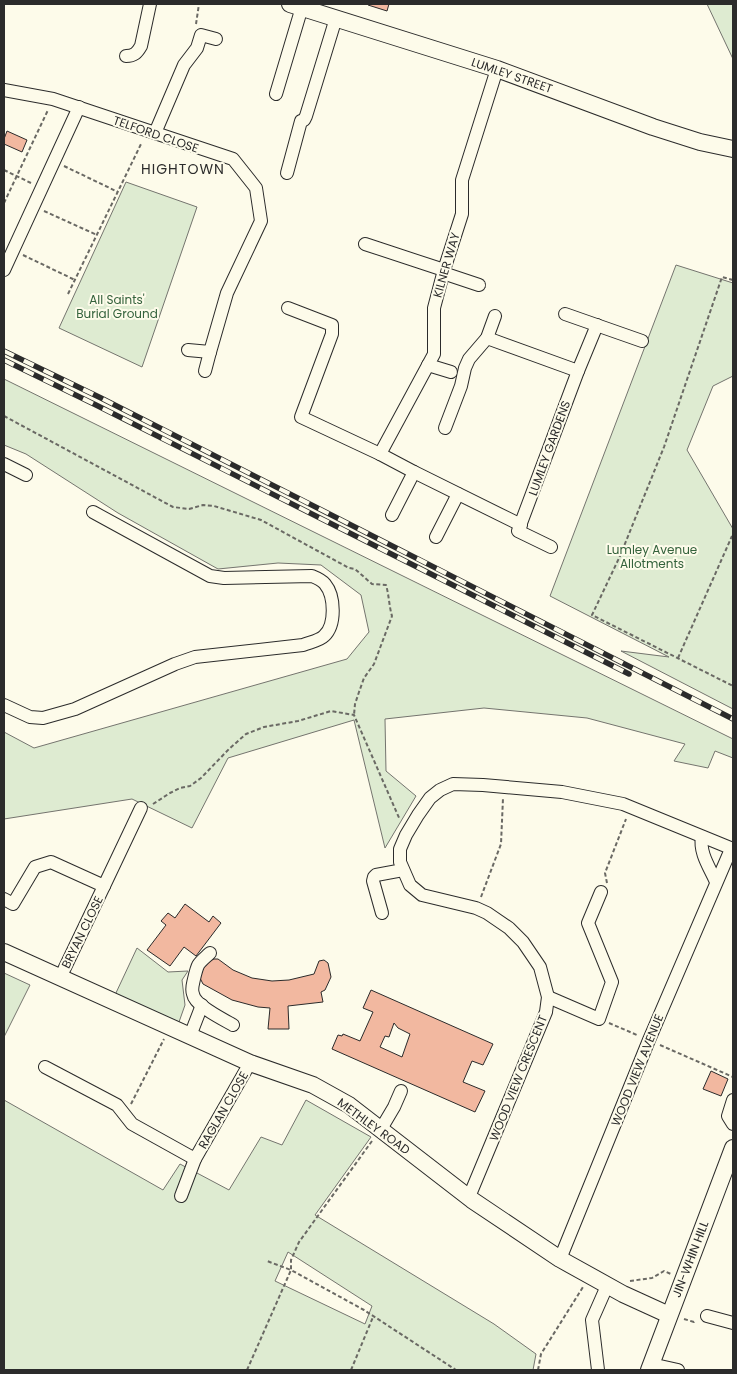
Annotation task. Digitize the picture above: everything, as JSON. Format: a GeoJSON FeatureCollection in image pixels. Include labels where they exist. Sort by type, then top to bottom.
{"type":"FeatureCollection","features":[{"type":"Feature","properties":{"kind":"main road","name":"LUMLEY STREET"},"geometry":{"type":"LineString","coordinates":[[296,6],[497,69],[653,127],[700,142],[733,149]]}},
{"type":"Feature","properties":{"kind":"main road","name":"METHLEY ROAD"},"geometry":{"type":"LineString","coordinates":[[4,952],[250,1063],[312,1085],[349,1105],[469,1197],[560,1259],[613,1289],[669,1315]]}},
{"type":"Feature","properties":{"kind":"main road","name":"JIN-WHIN HILL"},"geometry":{"type":"LineString","coordinates":[[650,1367],[733,1148]]}},
{"type":"Feature","properties":{"kind":"street"},"geometry":{"type":"LineString","coordinates":[[126,56],[132,56],[138,52],[141,46],[150,4]]}},
{"type":"Feature","properties":{"kind":"street"},"geometry":{"type":"LineString","coordinates":[[276,94],[296,6]]}},
{"type":"Feature","properties":{"kind":"street"},"geometry":{"type":"LineString","coordinates":[[287,173],[301,121],[306,116],[336,18]]}},
{"type":"Feature","properties":{"kind":"street"},"geometry":{"type":"LineString","coordinates":[[151,132],[184,65],[197,48],[201,35],[216,39]]}},
{"type":"Feature","properties":{"kind":"street","name":"KILNER WAY"},"geometry":{"type":"LineString","coordinates":[[380,454],[434,354],[434,308],[443,271],[462,214],[462,180],[497,69]]}},
{"type":"Feature","properties":{"kind":"street","name":"TELFORD CLOSE"},"geometry":{"type":"LineString","coordinates":[[4,90],[53,99],[233,159],[256,188],[260,221],[227,293],[205,371]]}},
{"type":"Feature","properties":{"kind":"street"},"geometry":{"type":"LineString","coordinates":[[4,270],[79,108]]}},
{"type":"Feature","properties":{"kind":"street"},"geometry":{"type":"LineString","coordinates":[[365,244],[479,285]]}},
{"type":"Feature","properties":{"kind":"street"},"geometry":{"type":"LineString","coordinates":[[288,308],[332,324],[332,334],[301,416],[458,494],[551,547]]}},
{"type":"Feature","properties":{"kind":"street"},"geometry":{"type":"LineString","coordinates":[[565,314],[642,341]]}},
{"type":"Feature","properties":{"kind":"street"},"geometry":{"type":"LineString","coordinates":[[445,428],[469,359],[487,338],[495,316]]}},
{"type":"Feature","properties":{"kind":"street","name":"LUMLEY GARDENS"},"geometry":{"type":"LineString","coordinates":[[520,528],[597,325]]}},
{"type":"Feature","properties":{"kind":"street"},"geometry":{"type":"LineString","coordinates":[[487,338],[578,371]]}},
{"type":"Feature","properties":{"kind":"street"},"geometry":{"type":"LineString","coordinates":[[188,350],[210,352]]}},
{"type":"Feature","properties":{"kind":"street"},"geometry":{"type":"LineString","coordinates":[[428,365],[452,372]]}},
{"type":"Feature","properties":{"kind":"street"},"geometry":{"type":"LineString","coordinates":[[4,464],[26,475]]}},
{"type":"Feature","properties":{"kind":"street"},"geometry":{"type":"LineString","coordinates":[[388,513],[411,470]]}},
{"type":"Feature","properties":{"kind":"street"},"geometry":{"type":"LineString","coordinates":[[436,537],[458,494]]}},
{"type":"Feature","properties":{"kind":"street"},"geometry":{"type":"LineString","coordinates":[[4,704],[30,717],[43,718],[75,709],[175,664],[195,657],[302,645],[326,635],[330,627],[333,609],[331,593],[324,582],[312,576],[224,578],[210,576],[93,512]]}},
{"type":"Feature","properties":{"kind":"street","name":"WOOD VIEW AVENUE"},"geometry":{"type":"LineString","coordinates":[[399,855],[406,835],[430,798],[440,790],[453,784],[562,792],[613,801],[732,849],[716,882],[649,1040],[560,1259]]}},
{"type":"Feature","properties":{"kind":"street","name":"BRYAN CLOSE"},"geometry":{"type":"LineString","coordinates":[[60,978],[142,808]]}},
{"type":"Feature","properties":{"kind":"street"},"geometry":{"type":"LineString","coordinates":[[702,837],[702,853],[716,882]]}},
{"type":"Feature","properties":{"kind":"street","name":"WOOD VIEW CRESCENT"},"geometry":{"type":"LineString","coordinates":[[399,855],[403,870],[410,884],[422,894],[476,908],[509,928],[524,942],[540,968],[548,997],[546,1012],[469,1197]]}},
{"type":"Feature","properties":{"kind":"street","name":"BRYAN CLOSE"},"geometry":{"type":"LineString","coordinates":[[4,899],[13,904],[35,867],[51,862],[104,886]]}},
{"type":"Feature","properties":{"kind":"street"},"geometry":{"type":"LineString","coordinates":[[382,913],[373,881],[374,877],[403,870]]}},
{"type":"Feature","properties":{"kind":"street"},"geometry":{"type":"LineString","coordinates":[[548,997],[599,1018],[612,982],[588,923],[601,892]]}},
{"type":"Feature","properties":{"kind":"street"},"geometry":{"type":"LineString","coordinates":[[210,953],[198,964],[192,990],[193,997],[196,1002],[233,1025]]}},
{"type":"Feature","properties":{"kind":"street"},"geometry":{"type":"LineString","coordinates":[[190,1036],[202,1006]]}},
{"type":"Feature","properties":{"kind":"street","name":"RAGLAN CLOSE"},"geometry":{"type":"LineString","coordinates":[[45,1067],[116,1105],[132,1124],[195,1159],[250,1063]]}},
{"type":"Feature","properties":{"kind":"street"},"geometry":{"type":"LineString","coordinates":[[381,1129],[401,1091]]}},
{"type":"Feature","properties":{"kind":"street"},"geometry":{"type":"LineString","coordinates":[[733,1100],[728,1116],[733,1124]]}},
{"type":"Feature","properties":{"kind":"street"},"geometry":{"type":"LineString","coordinates":[[181,1196],[195,1159]]}},
{"type":"Feature","properties":{"kind":"street"},"geometry":{"type":"LineString","coordinates":[[598,1370],[592,1320],[613,1289]]}},
{"type":"Feature","properties":{"kind":"street"},"geometry":{"type":"LineString","coordinates":[[707,1316],[733,1323]]}},
{"type":"Feature","properties":{"kind":"street"},"geometry":{"type":"LineString","coordinates":[[650,1367],[678,1370]]}},
{"type":"Feature","properties":{"kind":"path"},"geometry":{"type":"LineString","coordinates":[[4,203],[53,99]]}},
{"type":"Feature","properties":{"kind":"path"},"geometry":{"type":"LineString","coordinates":[[68,294],[118,192],[151,132]]}},
{"type":"Feature","properties":{"kind":"path"},"geometry":{"type":"LineString","coordinates":[[54,161],[118,192]]}},
{"type":"Feature","properties":{"kind":"path"},"geometry":{"type":"LineString","coordinates":[[4,170],[42,188]]}},
{"type":"Feature","properties":{"kind":"path"},"geometry":{"type":"LineString","coordinates":[[33,206],[97,235]]}},
{"type":"Feature","properties":{"kind":"path"},"geometry":{"type":"LineString","coordinates":[[13,250],[75,280]]}},
{"type":"Feature","properties":{"kind":"path"},"geometry":{"type":"LineString","coordinates":[[733,280],[722,277],[664,447],[620,556],[592,615],[733,686]]}},
{"type":"Feature","properties":{"kind":"path"},"geometry":{"type":"LineString","coordinates":[[4,416],[173,508],[189,509],[203,505],[214,506],[261,520],[349,568],[355,569],[372,584],[386,585],[392,616],[374,664],[364,678],[355,704],[354,715],[406,835]]}},
{"type":"Feature","properties":{"kind":"path"},"geometry":{"type":"LineString","coordinates":[[678,658],[732,536]]}},
{"type":"Feature","properties":{"kind":"path"},"geometry":{"type":"LineString","coordinates":[[142,808],[157,802],[180,788],[190,786],[201,778],[246,734],[264,727],[298,722],[331,711],[354,715]]}},
{"type":"Feature","properties":{"kind":"path"},"geometry":{"type":"LineString","coordinates":[[476,908],[501,844],[504,787]]}},
{"type":"Feature","properties":{"kind":"path"},"geometry":{"type":"LineString","coordinates":[[601,892],[608,895],[609,891],[605,872],[630,807]]}},
{"type":"Feature","properties":{"kind":"path"},"geometry":{"type":"LineString","coordinates":[[599,1018],[733,1077]]}},
{"type":"Feature","properties":{"kind":"path"},"geometry":{"type":"LineString","coordinates":[[125,1115],[170,1027]]}},
{"type":"Feature","properties":{"kind":"path"},"geometry":{"type":"LineString","coordinates":[[247,1370],[290,1270],[291,1260],[299,1242],[381,1129]]}},
{"type":"Feature","properties":{"kind":"path"},"geometry":{"type":"LineString","coordinates":[[267,1261],[290,1270],[373,1316],[456,1370]]}},
{"type":"Feature","properties":{"kind":"path"},"geometry":{"type":"LineString","coordinates":[[613,1289],[625,1282],[652,1278],[664,1270],[682,1279]]}},
{"type":"Feature","properties":{"kind":"path"},"geometry":{"type":"LineString","coordinates":[[538,1370],[541,1354],[590,1276]]}},
{"type":"Feature","properties":{"kind":"path"},"geometry":{"type":"LineString","coordinates":[[669,1315],[694,1322],[697,1313],[707,1316]]}},
{"type":"Feature","properties":{"kind":"path"},"geometry":{"type":"LineString","coordinates":[[351,1370],[373,1316]]}},
{"type":"Feature","properties":{"kind":"green space"},"geometry":{"type":"Polygon","coordinates":[[[707,4],[733,4],[733,59],[707,4]]]}},
{"type":"Feature","properties":{"kind":"green space","name":"All Saints' Burial Ground"},"geometry":{"type":"Polygon","coordinates":[[[126,182],[197,207],[142,367],[59,328],[126,182]]]}},
{"type":"Feature","properties":{"kind":"green space","name":"Lumley Avenue Allotments"},"geometry":{"type":"Polygon","coordinates":[[[676,265],[733,283],[733,376],[713,386],[687,450],[733,529],[733,709],[621,651],[669,657],[550,596],[676,265]]]}},
{"type":"Feature","properties":{"kind":"green space"},"geometry":{"type":"Polygon","coordinates":[[[4,379],[733,739],[733,758],[715,751],[708,768],[674,761],[685,744],[587,718],[484,708],[385,719],[386,771],[416,796],[385,848],[354,720],[228,758],[192,828],[132,799],[4,819],[4,732],[34,748],[347,659],[369,632],[361,595],[321,565],[278,563],[218,569],[118,513],[26,454],[4,445],[4,379]]]}},
{"type":"Feature","properties":{"kind":"green space"},"geometry":{"type":"Polygon","coordinates":[[[137,948],[168,972],[188,971],[182,980],[185,1005],[179,1022],[115,995],[137,948]]]}},
{"type":"Feature","properties":{"kind":"green space"},"geometry":{"type":"Polygon","coordinates":[[[4,973],[30,985],[4,1037],[4,973]]]}},
{"type":"Feature","properties":{"kind":"green space"},"geometry":{"type":"Polygon","coordinates":[[[4,1100],[163,1190],[180,1164],[229,1190],[261,1137],[282,1145],[306,1100],[371,1137],[315,1215],[494,1324],[536,1354],[533,1370],[4,1370],[4,1100]],[[288,1252],[275,1281],[365,1324],[372,1306],[288,1252]]]}},
{"type":"Feature","properties":{"kind":"building"},"geometry":{"type":"Polygon","coordinates":[[[369,4],[389,4],[387,11],[369,4]]]}},
{"type":"Feature","properties":{"kind":"building"},"geometry":{"type":"Polygon","coordinates":[[[7,131],[27,140],[22,152],[4,144],[7,131]]]}},
{"type":"Feature","properties":{"kind":"building"},"geometry":{"type":"Polygon","coordinates":[[[185,904],[209,922],[213,916],[221,923],[196,956],[184,947],[170,966],[147,950],[166,925],[161,921],[168,913],[175,918],[185,904]]]}},
{"type":"Feature","properties":{"kind":"building"},"geometry":{"type":"Polygon","coordinates":[[[218,959],[233,970],[252,978],[272,981],[289,980],[314,974],[319,961],[324,960],[328,963],[331,977],[325,990],[321,992],[323,1002],[288,1006],[289,1029],[268,1029],[270,1008],[232,1000],[203,984],[200,978],[204,966],[207,962],[218,959]]]}},
{"type":"Feature","properties":{"kind":"building"},"geometry":{"type":"Polygon","coordinates":[[[371,990],[493,1044],[483,1065],[472,1061],[463,1082],[485,1091],[475,1112],[332,1049],[338,1035],[342,1036],[343,1034],[360,1041],[373,1012],[363,1008],[371,990]],[[394,1023],[389,1037],[385,1036],[380,1047],[402,1057],[410,1034],[398,1028],[394,1023]]]}},
{"type":"Feature","properties":{"kind":"building"},"geometry":{"type":"Polygon","coordinates":[[[711,1071],[728,1079],[721,1096],[703,1089],[711,1071]]]}},
{"type":"Feature","properties":{"kind":"railway"},"geometry":{"type":"LineString","coordinates":[[4,351],[101,398],[733,719]]}},
{"type":"Feature","properties":{"kind":"railway"},"geometry":{"type":"LineString","coordinates":[[4,360],[629,674]]}},
{"type":"Feature","properties":{"kind":"district","name":"HIGHTOWN"},"geometry":{"type":"Point","coordinates":[183,169]}}]}
